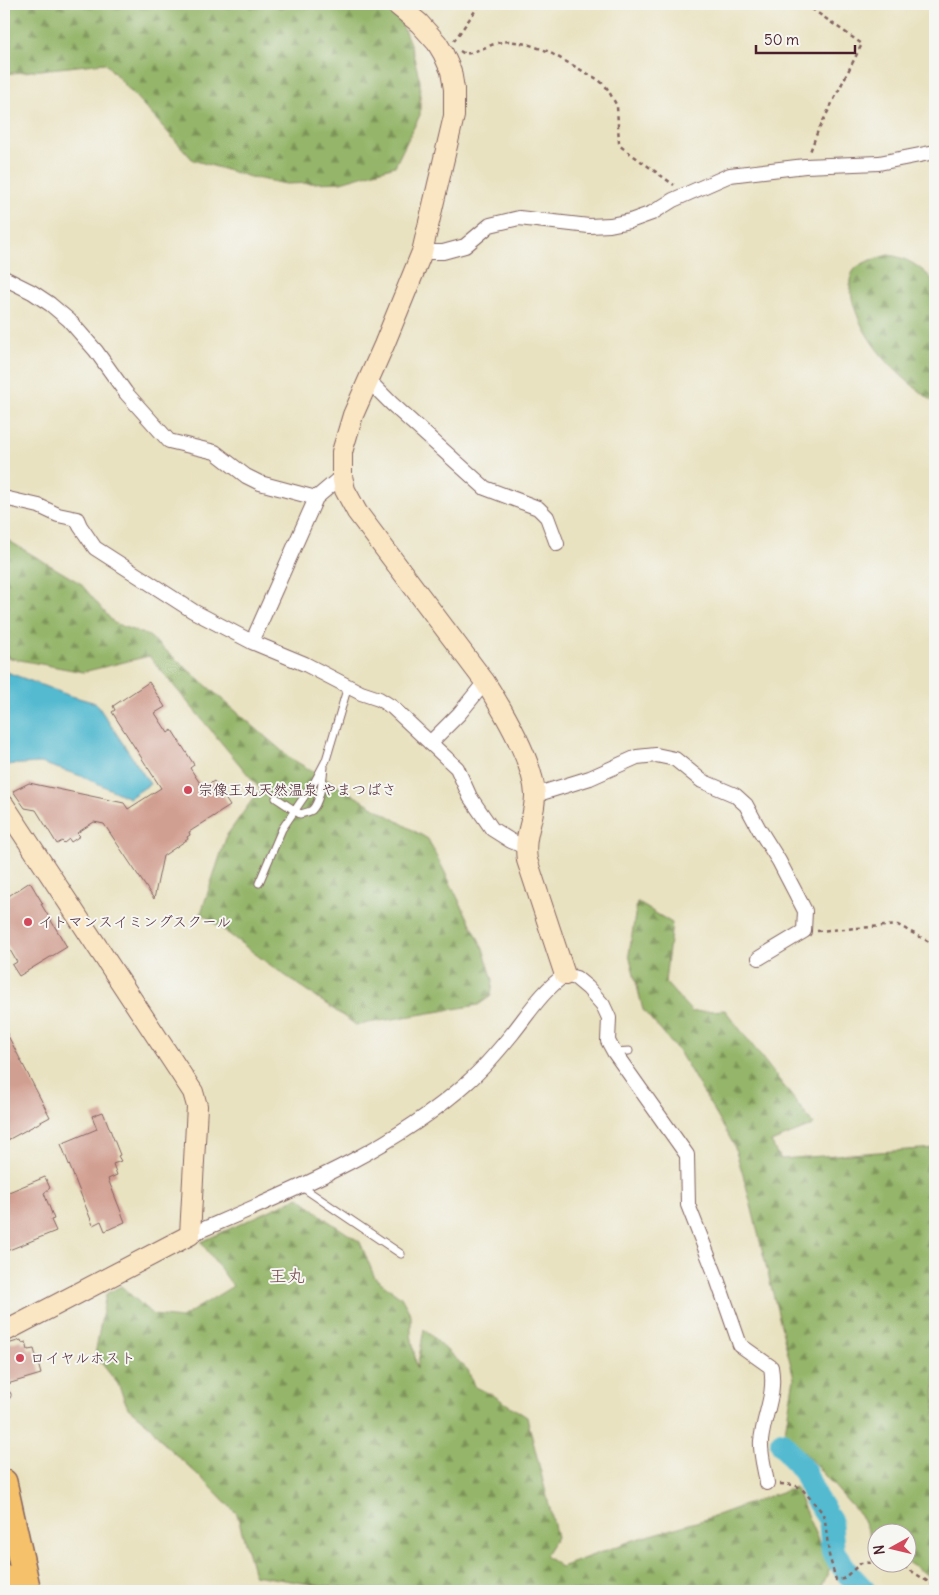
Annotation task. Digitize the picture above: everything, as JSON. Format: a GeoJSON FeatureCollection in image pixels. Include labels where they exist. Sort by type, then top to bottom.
{"type":"FeatureCollection","features":[{"type":"Feature","properties":{"kind":"highway"},"geometry":{"type":"LineString","coordinates":[[4,1482],[28,1591]]}},
{"type":"Feature","properties":{"kind":"highway"},"geometry":{"type":"LineString","coordinates":[[4,1577],[7,1591]]}},
{"type":"Feature","properties":{"kind":"street"},"geometry":{"type":"LineString","coordinates":[[396,4],[419,23],[437,43],[447,49],[454,89],[454,116],[422,252],[353,415],[342,452],[342,476],[345,490],[357,512],[485,682],[496,699],[527,760],[535,795],[534,809],[526,837],[527,860],[565,975]]}},
{"type":"Feature","properties":{"kind":"street"},"geometry":{"type":"LineString","coordinates":[[422,252],[442,252],[465,246],[490,225],[519,218],[589,226],[610,225],[630,221],[652,213],[687,194],[730,175],[805,166],[879,163],[935,152]]}},
{"type":"Feature","properties":{"kind":"street"},"geometry":{"type":"LineString","coordinates":[[4,278],[32,292],[50,304],[68,320],[96,351],[126,393],[169,441],[215,452],[246,476],[260,483],[316,498]]}},
{"type":"Feature","properties":{"kind":"street"},"geometry":{"type":"LineString","coordinates":[[369,380],[392,404],[486,488],[538,508],[547,518],[557,544]]}},
{"type":"Feature","properties":{"kind":"street"},"geometry":{"type":"LineString","coordinates":[[252,642],[316,498],[342,476]]}},
{"type":"Feature","properties":{"kind":"street"},"geometry":{"type":"LineString","coordinates":[[4,498],[39,506],[77,519],[95,548],[186,607],[252,642],[305,664],[348,686],[379,699],[392,708],[457,768],[470,797],[492,830],[525,847]]}},
{"type":"Feature","properties":{"kind":"street"},"geometry":{"type":"LineString","coordinates":[[430,743],[485,682]]}},
{"type":"Feature","properties":{"kind":"street"},"geometry":{"type":"LineString","coordinates":[[535,795],[590,778],[638,757],[656,755],[675,759],[702,781],[735,795],[746,805],[758,829],[779,861],[804,911],[804,932],[759,958]]}},
{"type":"Feature","properties":{"kind":"street"},"geometry":{"type":"LineString","coordinates":[[4,805],[193,1092],[197,1106],[190,1235]]}},
{"type":"Feature","properties":{"kind":"street"},"geometry":{"type":"LineString","coordinates":[[4,1332],[190,1235],[302,1187],[344,1166],[423,1118],[469,1081],[512,1034],[533,1005],[552,984],[565,975],[576,978],[603,1005],[609,1018],[608,1041],[614,1052],[687,1155],[688,1205],[716,1276],[740,1345],[771,1367],[773,1381],[761,1442],[767,1484]]}},
{"type":"Feature","properties":{"kind":"lane"},"geometry":{"type":"LineString","coordinates":[[276,798],[300,814],[309,812],[313,808],[322,785],[326,760],[348,686]]}},
{"type":"Feature","properties":{"kind":"lane"},"geometry":{"type":"LineString","coordinates":[[259,883],[282,829],[315,781],[326,760]]}},
{"type":"Feature","properties":{"kind":"lane"},"geometry":{"type":"LineString","coordinates":[[614,1052],[629,1051]]}},
{"type":"Feature","properties":{"kind":"lane"},"geometry":{"type":"LineString","coordinates":[[302,1187],[401,1254]]}},
{"type":"Feature","properties":{"kind":"path"},"geometry":{"type":"LineString","coordinates":[[480,4],[447,49],[465,54],[497,42],[509,41],[527,44],[548,52],[600,80],[608,88],[617,106],[618,143],[620,146],[687,194]]}},
{"type":"Feature","properties":{"kind":"path"},"geometry":{"type":"LineString","coordinates":[[805,4],[862,44],[817,133],[805,166]]}},
{"type":"Feature","properties":{"kind":"path"},"geometry":{"type":"LineString","coordinates":[[804,932],[898,925],[935,945]]}},
{"type":"Feature","properties":{"kind":"path"},"geometry":{"type":"LineString","coordinates":[[767,1484],[795,1485],[817,1504],[826,1520],[828,1555],[836,1580],[843,1580],[862,1563],[866,1563]]}},
{"type":"Feature","properties":{"kind":"path"},"geometry":{"type":"LineString","coordinates":[[913,1572],[935,1586]]}},
{"type":"Feature","properties":{"kind":"green space"},"geometry":{"type":"Polygon","coordinates":[[[4,4],[393,4],[411,46],[420,81],[420,115],[395,166],[341,182],[286,184],[250,177],[193,160],[105,63],[4,74],[4,4]]]}},
{"type":"Feature","properties":{"kind":"green space"},"geometry":{"type":"Polygon","coordinates":[[[888,255],[902,258],[914,264],[935,282],[935,403],[907,381],[882,356],[863,327],[856,311],[850,286],[852,274],[863,263],[888,255]]]}},
{"type":"Feature","properties":{"kind":"green space"},"geometry":{"type":"Polygon","coordinates":[[[4,538],[80,583],[114,623],[149,636],[290,758],[428,839],[483,948],[493,980],[491,996],[478,1005],[356,1025],[266,962],[201,913],[227,835],[260,789],[149,656],[83,672],[4,657],[4,538]]]}},
{"type":"Feature","properties":{"kind":"green space"},"geometry":{"type":"Polygon","coordinates":[[[637,902],[672,923],[665,982],[692,1012],[725,1010],[814,1125],[771,1142],[780,1159],[935,1148],[935,1580],[916,1568],[916,1522],[866,1522],[866,1528],[860,1515],[785,1431],[794,1378],[746,1185],[734,1145],[680,1053],[643,1010],[629,954],[637,902]]]}},
{"type":"Feature","properties":{"kind":"green space"},"geometry":{"type":"Polygon","coordinates":[[[299,1197],[327,1220],[360,1242],[375,1278],[401,1297],[411,1315],[411,1334],[417,1369],[424,1329],[468,1370],[474,1386],[496,1397],[527,1417],[557,1537],[545,1556],[561,1567],[634,1540],[703,1520],[795,1487],[830,1568],[820,1591],[384,1591],[315,1585],[254,1575],[237,1514],[208,1484],[164,1444],[151,1427],[128,1408],[118,1384],[95,1355],[106,1294],[121,1286],[153,1315],[181,1318],[233,1286],[201,1242],[299,1197]]]}},
{"type":"Feature","properties":{"kind":"water"},"geometry":{"type":"Polygon","coordinates":[[[4,671],[68,695],[96,703],[150,784],[129,798],[84,777],[41,763],[4,765],[4,671]]]}},
{"type":"Feature","properties":{"kind":"building","name":"宗像王丸天然温泉 やまつばさ"},"geometry":{"type":"Polygon","coordinates":[[[149,682],[165,707],[155,713],[168,733],[172,730],[193,763],[194,765],[190,768],[203,788],[214,781],[230,806],[189,832],[188,839],[163,856],[154,899],[104,824],[94,822],[77,833],[80,836],[71,842],[69,839],[64,843],[62,841],[57,844],[36,810],[25,808],[13,791],[29,783],[124,803],[128,809],[161,788],[112,712],[115,710],[113,706],[149,682]]]}},
{"type":"Feature","properties":{"kind":"building","name":"イトマンスイミングスクール"},"geometry":{"type":"Polygon","coordinates":[[[30,882],[67,947],[19,976],[12,965],[17,962],[4,940],[4,899],[30,882]]]}},
{"type":"Feature","properties":{"kind":"building"},"geometry":{"type":"Polygon","coordinates":[[[4,1028],[50,1117],[4,1142],[4,1028]]]}},
{"type":"Feature","properties":{"kind":"building"},"geometry":{"type":"Polygon","coordinates":[[[103,1112],[121,1161],[113,1164],[117,1175],[108,1179],[125,1222],[105,1231],[101,1221],[93,1225],[61,1144],[97,1129],[92,1116],[103,1112]]]}},
{"type":"Feature","properties":{"kind":"building"},"geometry":{"type":"Polygon","coordinates":[[[45,1177],[50,1188],[44,1193],[54,1219],[51,1220],[56,1231],[4,1252],[4,1194],[45,1177]]]}},
{"type":"Feature","properties":{"kind":"building","name":"ロイヤルホスト"},"geometry":{"type":"Polygon","coordinates":[[[21,1340],[22,1343],[26,1342],[28,1350],[34,1349],[41,1374],[4,1385],[4,1345],[21,1340]]]}},
{"type":"Feature","properties":{"kind":"waterway"},"geometry":{"type":"LineString","coordinates":[[782,1443],[805,1473],[815,1497],[830,1520],[833,1552],[850,1576],[864,1591]]}},
{"type":"Feature","properties":{"kind":"place","name":"宗像王丸天然温泉 やまつばさ"},"geometry":{"type":"Point","coordinates":[188,790]}},
{"type":"Feature","properties":{"kind":"place","name":"イトマンスイミングスクール"},"geometry":{"type":"Point","coordinates":[28,922]}},
{"type":"Feature","properties":{"kind":"place","name":"ロイヤルホスト"},"geometry":{"type":"Point","coordinates":[20,1358]}},
{"type":"Feature","properties":{"kind":"district","name":"王丸"},"geometry":{"type":"Point","coordinates":[287,1276]}}]}
